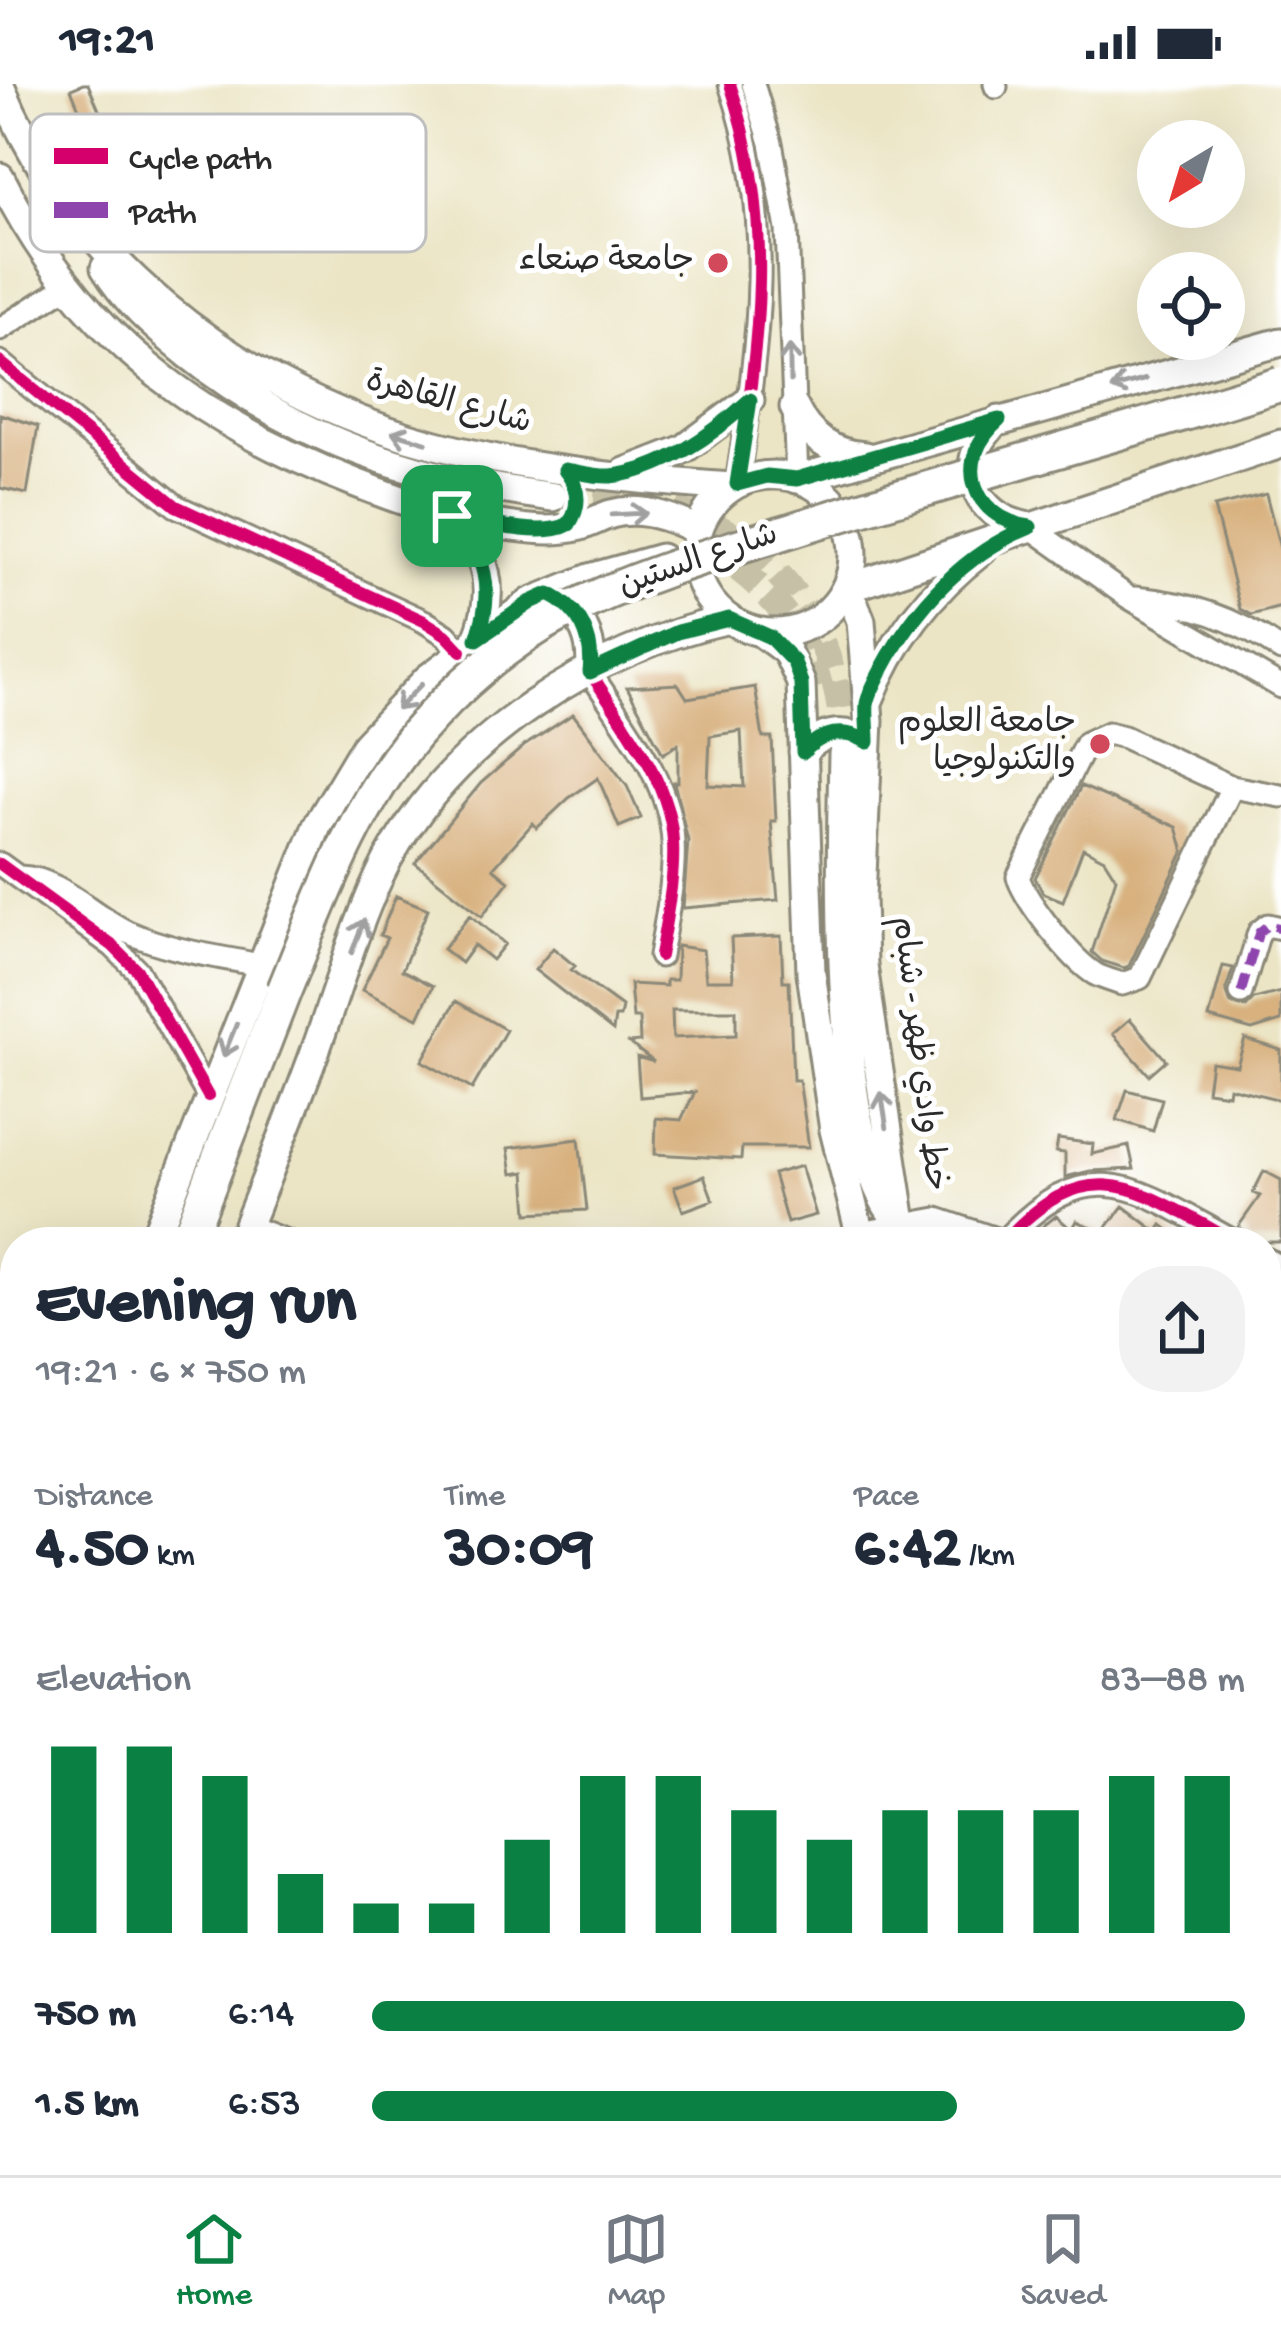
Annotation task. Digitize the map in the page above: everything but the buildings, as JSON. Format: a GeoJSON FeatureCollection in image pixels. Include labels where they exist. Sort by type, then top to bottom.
{"type":"FeatureCollection","features":[{"type":"Feature","properties":{"kind":"highway","name":"شارع الستين"},"geometry":{"type":"LineString","coordinates":[[215,1227],[341,850],[391,768],[449,699],[560,614],[651,576],[1281,385]]}},
{"type":"Feature","properties":{"kind":"highway","name":"شارع الستين"},"geometry":{"type":"LineString","coordinates":[[193,1227],[293,993],[395,792],[461,716],[539,650],[628,601],[745,562],[1281,403]]}},
{"type":"Feature","properties":{"kind":"highway"},"geometry":{"type":"LineString","coordinates":[[184,1227],[202,1206]]}},
{"type":"Feature","properties":{"kind":"main road","name":"شارع القاهرة"},"geometry":{"type":"LineString","coordinates":[[0,85],[30,148]]}},
{"type":"Feature","properties":{"kind":"main road"},"geometry":{"type":"LineString","coordinates":[[0,177],[30,224]]}},
{"type":"Feature","properties":{"kind":"main road"},"geometry":{"type":"LineString","coordinates":[[47,252],[69,286],[135,356],[180,394],[229,426],[296,460],[452,516],[510,527],[554,513]]}},
{"type":"Feature","properties":{"kind":"main road"},"geometry":{"type":"LineString","coordinates":[[97,252],[112,280],[143,316],[247,396],[342,446],[554,513],[569,524],[578,502],[576,487],[565,470]]}},
{"type":"Feature","properties":{"kind":"main road","name":"شارع القاهرة"},"geometry":{"type":"LineString","coordinates":[[108,252],[190,325],[295,391],[409,437],[565,470],[735,486]]}},
{"type":"Feature","properties":{"kind":"main road"},"geometry":{"type":"LineString","coordinates":[[69,286],[102,303],[211,394],[311,451],[454,500],[554,513],[666,516],[697,541]]}},
{"type":"Feature","properties":{"kind":"main road","name":"شارع الستين"},"geometry":{"type":"LineString","coordinates":[[797,479],[1281,342]]}},
{"type":"Feature","properties":{"kind":"main road"},"geometry":{"type":"LineString","coordinates":[[609,476],[684,449],[750,400]]}},
{"type":"Feature","properties":{"kind":"main road"},"geometry":{"type":"LineString","coordinates":[[794,407],[806,428],[824,444],[845,454],[869,456]]}},
{"type":"Feature","properties":{"kind":"main road"},"geometry":{"type":"LineString","coordinates":[[999,420],[986,430],[973,460],[977,493],[999,518],[1030,527]]}},
{"type":"Feature","properties":{"kind":"main road"},"geometry":{"type":"LineString","coordinates":[[844,592],[1281,444]]}},
{"type":"Feature","properties":{"kind":"main road"},"geometry":{"type":"LineString","coordinates":[[760,632],[792,632],[833,608],[844,592],[853,556],[847,524],[827,496],[797,479],[767,476],[735,486],[711,506],[697,541],[707,596],[729,619],[760,632],[788,652],[836,751],[850,1051],[874,1186],[900,1227]]}},
{"type":"Feature","properties":{"kind":"main road"},"geometry":{"type":"LineString","coordinates":[[452,516],[472,538],[487,580],[486,610],[469,645]]}},
{"type":"Feature","properties":{"kind":"main road"},"geometry":{"type":"LineString","coordinates":[[861,1227],[862,1196],[842,1114],[827,1006],[836,751],[921,609],[958,570],[1002,538]]}},
{"type":"Feature","properties":{"kind":"main road","name":"شارع الستين"},"geometry":{"type":"LineString","coordinates":[[159,1227],[317,826],[346,774],[385,723],[469,645],[531,602],[697,541]]}},
{"type":"Feature","properties":{"kind":"main road"},"geometry":{"type":"LineString","coordinates":[[844,592],[861,621],[867,704]]}},
{"type":"Feature","properties":{"kind":"main road"},"geometry":{"type":"LineString","coordinates":[[549,594],[569,607],[584,626],[591,648],[590,672]]}},
{"type":"Feature","properties":{"kind":"main road","name":"شارع الستين"},"geometry":{"type":"LineString","coordinates":[[248,1227],[387,861],[428,799],[479,746],[525,710],[590,672],[677,632],[729,619]]}},
{"type":"Feature","properties":{"kind":"street"},"geometry":{"type":"LineString","coordinates":[[730,84],[749,139],[761,230],[750,400],[735,486]]}},
{"type":"Feature","properties":{"kind":"street"},"geometry":{"type":"LineString","coordinates":[[753,84],[771,143],[787,229],[797,479]]}},
{"type":"Feature","properties":{"kind":"street"},"geometry":{"type":"LineString","coordinates":[[761,230],[787,229]]}},
{"type":"Feature","properties":{"kind":"street"},"geometry":{"type":"LineString","coordinates":[[0,329],[69,286]]}},
{"type":"Feature","properties":{"kind":"street"},"geometry":{"type":"LineString","coordinates":[[0,362],[176,506],[469,645]]}},
{"type":"Feature","properties":{"kind":"street"},"geometry":{"type":"LineString","coordinates":[[1030,527],[1128,597],[1281,687]]}},
{"type":"Feature","properties":{"kind":"street"},"geometry":{"type":"LineString","coordinates":[[1128,597],[1207,610],[1248,626],[1281,650]]}},
{"type":"Feature","properties":{"kind":"street"},"geometry":{"type":"LineString","coordinates":[[590,672],[655,776],[669,812],[674,843],[660,956]]}},
{"type":"Feature","properties":{"kind":"street"},"geometry":{"type":"LineString","coordinates":[[1232,787],[1140,977],[1122,984],[1093,973],[1022,890],[1018,877],[1086,743],[1108,733],[1232,787],[1281,796]]}},
{"type":"Feature","properties":{"kind":"street"},"geometry":{"type":"LineString","coordinates":[[0,864],[21,877],[40,880],[99,926],[147,982],[208,1096]]}},
{"type":"Feature","properties":{"kind":"street"},"geometry":{"type":"LineString","coordinates":[[1240,993],[1259,932],[1268,925],[1281,928]]}},
{"type":"Feature","properties":{"kind":"street"},"geometry":{"type":"LineString","coordinates":[[99,926],[260,965]]}},
{"type":"Feature","properties":{"kind":"street"},"geometry":{"type":"LineString","coordinates":[[1017,1227],[1075,1188],[1115,1184],[1138,1190],[1207,1227]]}},
{"type":"Feature","properties":{"kind":"street"},"geometry":{"type":"LineString","coordinates":[[919,1227],[937,1219],[960,1227]]}},
{"type":"Feature","properties":{"kind":"tunnel"},"geometry":{"type":"LineString","coordinates":[[553,497],[672,509],[746,545],[800,602],[819,636],[841,713],[843,754]]}},
{"type":"Feature","properties":{"kind":"tunnel"},"geometry":{"type":"LineString","coordinates":[[704,545],[777,604],[803,642],[820,687]]}},
{"type":"Feature","properties":{"kind":"marked path"},"geometry":{"type":"LineString","coordinates":[[1241,993],[1259,932],[1268,925],[1281,928]]}},
{"type":"Feature","properties":{"kind":"cycle path"},"geometry":{"type":"LineString","coordinates":[[730,84],[754,185],[759,283],[737,484]]}},
{"type":"Feature","properties":{"kind":"cycle path"},"geometry":{"type":"LineString","coordinates":[[0,362],[176,506],[424,621],[461,651]]}},
{"type":"Feature","properties":{"kind":"cycle path"},"geometry":{"type":"LineString","coordinates":[[590,672],[654,774],[670,819],[673,870],[660,956]]}},
{"type":"Feature","properties":{"kind":"cycle path"},"geometry":{"type":"LineString","coordinates":[[0,864],[113,946],[137,970],[208,1096]]}},
{"type":"Feature","properties":{"kind":"cycle path"},"geometry":{"type":"LineString","coordinates":[[1019,1227],[1064,1194],[1090,1186],[1116,1186],[1143,1194],[1208,1227]]}},
{"type":"Feature","properties":{"kind":"place","name":"جامعة صنعاء"},"geometry":{"type":"Point","coordinates":[718,263]}},
{"type":"Feature","properties":{"kind":"place","name":"جامعة العلوم والتكنولوجيا"},"geometry":{"type":"Point","coordinates":[1100,744]}},
{"type":"Feature","properties":{"kind":"route"},"geometry":{"type":"LineString","coordinates":[[750,400],[737,484],[767,476],[797,479],[999,420],[977,444],[973,477],[977,493],[999,518],[1030,527],[1002,538],[958,570],[904,631],[867,704],[868,742],[852,734],[833,733],[803,752],[801,683],[794,662],[770,637],[729,619],[677,632],[590,672],[591,648],[584,626],[569,607],[549,594],[477,639],[486,610],[487,580],[472,538],[452,516],[559,530],[574,518],[578,502],[576,487],[565,470],[609,476],[635,470],[702,439],[750,400]]}}]}
